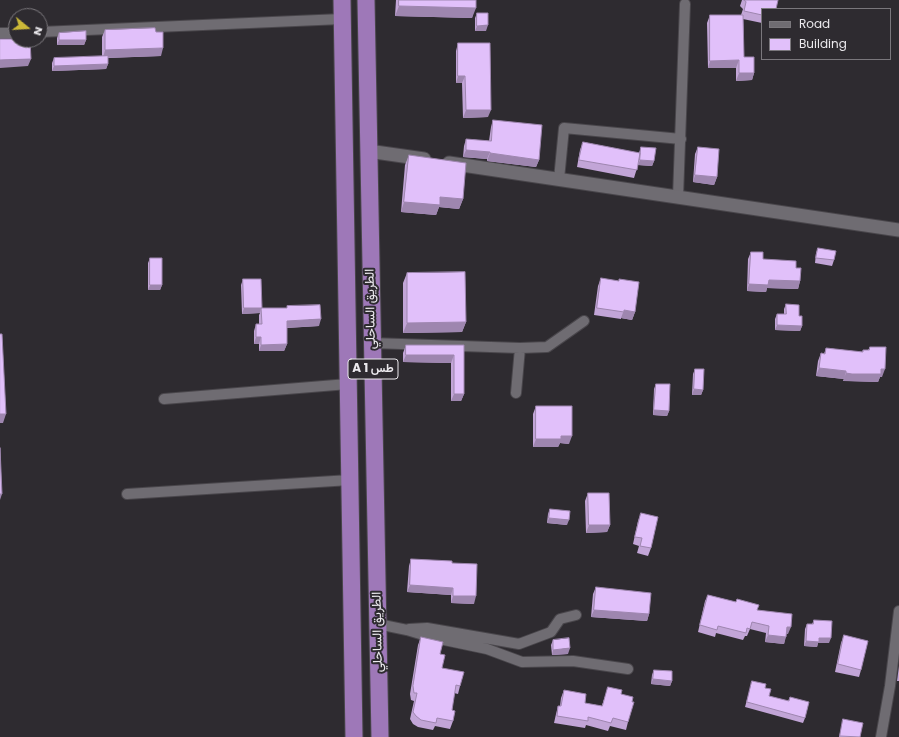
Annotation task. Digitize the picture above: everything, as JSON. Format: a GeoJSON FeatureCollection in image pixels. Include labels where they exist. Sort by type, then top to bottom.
{"type":"FeatureCollection","features":[{"type":"Feature","properties":{"kind":"highway","name":"الطريق الساحلي"},"geometry":{"type":"LineString","coordinates":[[342,0],[354,737]]}},
{"type":"Feature","properties":{"kind":"highway","name":"الطريق الساحلي"},"geometry":{"type":"LineString","coordinates":[[366,0],[380,737]]}},
{"type":"Feature","properties":{"kind":"street"},"geometry":{"type":"LineString","coordinates":[[678,197],[685,4]]}},
{"type":"Feature","properties":{"kind":"street"},"geometry":{"type":"LineString","coordinates":[[48,32],[342,20]]}},
{"type":"Feature","properties":{"kind":"street"},"geometry":{"type":"LineString","coordinates":[[559,180],[564,128],[681,139]]}},
{"type":"Feature","properties":{"kind":"street"},"geometry":{"type":"LineString","coordinates":[[368,151],[899,230]]}},
{"type":"Feature","properties":{"kind":"street"},"geometry":{"type":"LineString","coordinates":[[372,343],[520,348],[547,347],[584,321]]}},
{"type":"Feature","properties":{"kind":"street"},"geometry":{"type":"LineString","coordinates":[[516,393],[520,348]]}},
{"type":"Feature","properties":{"kind":"street"},"geometry":{"type":"LineString","coordinates":[[164,398],[348,384]]}},
{"type":"Feature","properties":{"kind":"street"},"geometry":{"type":"LineString","coordinates":[[127,494],[350,480]]}},
{"type":"Feature","properties":{"kind":"street"},"geometry":{"type":"LineString","coordinates":[[881,737],[894,687],[899,611]]}},
{"type":"Feature","properties":{"kind":"street"},"geometry":{"type":"LineString","coordinates":[[408,630],[427,628],[518,644],[551,632],[560,619],[576,615]]}},
{"type":"Feature","properties":{"kind":"street"},"geometry":{"type":"LineString","coordinates":[[378,624],[487,649],[522,662],[573,661],[628,669]]}},
{"type":"Feature","properties":{"kind":"building"},"geometry":{"type":"Polygon","coordinates":[[[399,0],[476,0],[476,8],[399,6],[399,0]]]}},
{"type":"Feature","properties":{"kind":"building"},"geometry":{"type":"Polygon","coordinates":[[[744,0],[778,0],[776,8],[761,8],[761,15],[744,11],[746,2],[744,0]]]}},
{"type":"Feature","properties":{"kind":"building"},"geometry":{"type":"Polygon","coordinates":[[[477,13],[488,13],[488,25],[477,26],[477,13]]]}},
{"type":"Feature","properties":{"kind":"building"},"geometry":{"type":"Polygon","coordinates":[[[710,15],[743,15],[744,57],[754,57],[754,73],[739,73],[739,60],[710,61],[710,15]]]}},
{"type":"Feature","properties":{"kind":"building"},"geometry":{"type":"Polygon","coordinates":[[[155,28],[156,32],[163,32],[163,48],[105,50],[105,30],[155,28]]]}},
{"type":"Feature","properties":{"kind":"building"},"geometry":{"type":"Polygon","coordinates":[[[86,31],[86,40],[59,40],[59,33],[86,31]]]}},
{"type":"Feature","properties":{"kind":"building"},"geometry":{"type":"Polygon","coordinates":[[[0,39],[8,39],[8,48],[30,48],[31,59],[0,60],[0,39]]]}},
{"type":"Feature","properties":{"kind":"building"},"geometry":{"type":"Polygon","coordinates":[[[458,43],[490,43],[491,110],[466,110],[465,76],[458,76],[458,43]]]}},
{"type":"Feature","properties":{"kind":"building"},"geometry":{"type":"Polygon","coordinates":[[[108,56],[108,64],[54,66],[54,58],[108,56]]]}},
{"type":"Feature","properties":{"kind":"building"},"geometry":{"type":"Polygon","coordinates":[[[493,120],[542,125],[539,160],[490,152],[466,150],[466,139],[491,141],[493,120]]]}},
{"type":"Feature","properties":{"kind":"building"},"geometry":{"type":"Polygon","coordinates":[[[583,142],[640,153],[637,170],[579,160],[583,142]]]}},
{"type":"Feature","properties":{"kind":"building"},"geometry":{"type":"Polygon","coordinates":[[[641,147],[656,148],[654,161],[640,160],[641,147]]]}},
{"type":"Feature","properties":{"kind":"building"},"geometry":{"type":"Polygon","coordinates":[[[698,147],[719,149],[717,177],[695,175],[698,147]]]}},
{"type":"Feature","properties":{"kind":"building"},"geometry":{"type":"Polygon","coordinates":[[[409,155],[466,163],[463,199],[440,197],[440,205],[404,202],[409,155]]]}},
{"type":"Feature","properties":{"kind":"building"},"geometry":{"type":"Polygon","coordinates":[[[818,248],[836,251],[834,260],[816,258],[818,248]]]}},
{"type":"Feature","properties":{"kind":"building"},"geometry":{"type":"Polygon","coordinates":[[[751,252],[763,252],[763,259],[796,261],[796,268],[801,268],[800,281],[769,280],[768,285],[749,284],[751,252]]]}},
{"type":"Feature","properties":{"kind":"building"},"geometry":{"type":"Polygon","coordinates":[[[150,258],[162,258],[162,285],[150,285],[150,258]]]}},
{"type":"Feature","properties":{"kind":"building"},"geometry":{"type":"Polygon","coordinates":[[[465,272],[466,322],[407,323],[407,273],[465,272]]]}},
{"type":"Feature","properties":{"kind":"building"},"geometry":{"type":"Polygon","coordinates":[[[601,278],[639,282],[635,312],[597,308],[601,278]]]}},
{"type":"Feature","properties":{"kind":"building"},"geometry":{"type":"Polygon","coordinates":[[[243,279],[261,279],[262,308],[244,308],[243,279]]]}},
{"type":"Feature","properties":{"kind":"building"},"geometry":{"type":"Polygon","coordinates":[[[786,304],[799,305],[799,316],[802,316],[802,326],[777,325],[777,314],[786,314],[786,304]]]}},
{"type":"Feature","properties":{"kind":"building"},"geometry":{"type":"Polygon","coordinates":[[[320,305],[321,319],[287,321],[287,344],[261,345],[261,337],[256,337],[256,324],[262,324],[261,308],[287,308],[287,306],[320,305]]]}},
{"type":"Feature","properties":{"kind":"building"},"geometry":{"type":"Polygon","coordinates":[[[0,334],[2,334],[6,414],[0,414],[0,334]]]}},
{"type":"Feature","properties":{"kind":"building"},"geometry":{"type":"Polygon","coordinates":[[[406,345],[464,345],[464,394],[454,394],[454,355],[406,355],[406,345]]]}},
{"type":"Feature","properties":{"kind":"building"},"geometry":{"type":"Polygon","coordinates":[[[870,347],[886,347],[885,369],[881,369],[881,374],[852,374],[846,373],[846,371],[819,368],[821,353],[825,354],[826,348],[863,352],[863,350],[869,350],[870,347]]]}},
{"type":"Feature","properties":{"kind":"building"},"geometry":{"type":"Polygon","coordinates":[[[695,369],[704,369],[703,390],[694,389],[695,369]]]}},
{"type":"Feature","properties":{"kind":"building"},"geometry":{"type":"Polygon","coordinates":[[[656,384],[670,384],[669,411],[654,410],[656,384]]]}},
{"type":"Feature","properties":{"kind":"building"},"geometry":{"type":"Polygon","coordinates":[[[536,406],[572,406],[572,436],[561,436],[561,439],[536,439],[536,406]]]}},
{"type":"Feature","properties":{"kind":"building"},"geometry":{"type":"Polygon","coordinates":[[[0,448],[2,494],[0,494],[0,448]]]}},
{"type":"Feature","properties":{"kind":"building"},"geometry":{"type":"Polygon","coordinates":[[[588,493],[609,493],[610,525],[589,525],[588,493]]]}},
{"type":"Feature","properties":{"kind":"building"},"geometry":{"type":"Polygon","coordinates":[[[550,509],[570,511],[569,520],[549,518],[550,509]]]}},
{"type":"Feature","properties":{"kind":"building"},"geometry":{"type":"Polygon","coordinates":[[[641,513],[658,517],[651,548],[640,546],[642,538],[635,537],[641,513]]]}},
{"type":"Feature","properties":{"kind":"building"},"geometry":{"type":"Polygon","coordinates":[[[411,559],[477,564],[476,596],[453,596],[453,588],[410,585],[411,559]]]}},
{"type":"Feature","properties":{"kind":"building"},"geometry":{"type":"Polygon","coordinates":[[[596,587],[651,593],[649,614],[594,610],[596,587]]]}},
{"type":"Feature","properties":{"kind":"building"},"geometry":{"type":"Polygon","coordinates":[[[708,595],[736,602],[737,599],[759,605],[757,610],[792,614],[791,627],[787,627],[786,637],[768,635],[769,626],[752,622],[750,629],[747,628],[746,633],[718,626],[717,630],[700,625],[708,595]]]}},
{"type":"Feature","properties":{"kind":"building"},"geometry":{"type":"Polygon","coordinates":[[[814,620],[832,621],[831,638],[819,638],[819,642],[806,641],[807,624],[813,624],[814,620]]]}},
{"type":"Feature","properties":{"kind":"building"},"geometry":{"type":"Polygon","coordinates":[[[844,635],[868,641],[861,670],[838,664],[844,635]]]}},
{"type":"Feature","properties":{"kind":"building"},"geometry":{"type":"Polygon","coordinates":[[[421,637],[443,642],[440,654],[445,655],[442,668],[464,672],[460,686],[456,685],[452,710],[455,711],[453,721],[437,718],[436,723],[421,720],[413,712],[417,693],[414,693],[413,686],[421,637]]]}},
{"type":"Feature","properties":{"kind":"building"},"geometry":{"type":"Polygon","coordinates":[[[569,638],[570,648],[553,650],[553,640],[569,638]]]}},
{"type":"Feature","properties":{"kind":"building"},"geometry":{"type":"Polygon","coordinates":[[[654,670],[672,671],[672,681],[653,679],[654,670]]]}},
{"type":"Feature","properties":{"kind":"building"},"geometry":{"type":"Polygon","coordinates":[[[752,681],[766,684],[765,688],[771,689],[769,696],[789,701],[790,697],[809,702],[805,718],[747,702],[752,681]]]}},
{"type":"Feature","properties":{"kind":"building"},"geometry":{"type":"Polygon","coordinates":[[[608,687],[622,690],[621,694],[633,697],[632,702],[634,702],[628,722],[613,718],[611,723],[588,717],[588,721],[557,716],[558,706],[561,706],[564,690],[586,694],[585,703],[602,706],[608,687]]]}},
{"type":"Feature","properties":{"kind":"building"},"geometry":{"type":"Polygon","coordinates":[[[843,719],[863,723],[860,737],[840,736],[843,719]]]}}]}
